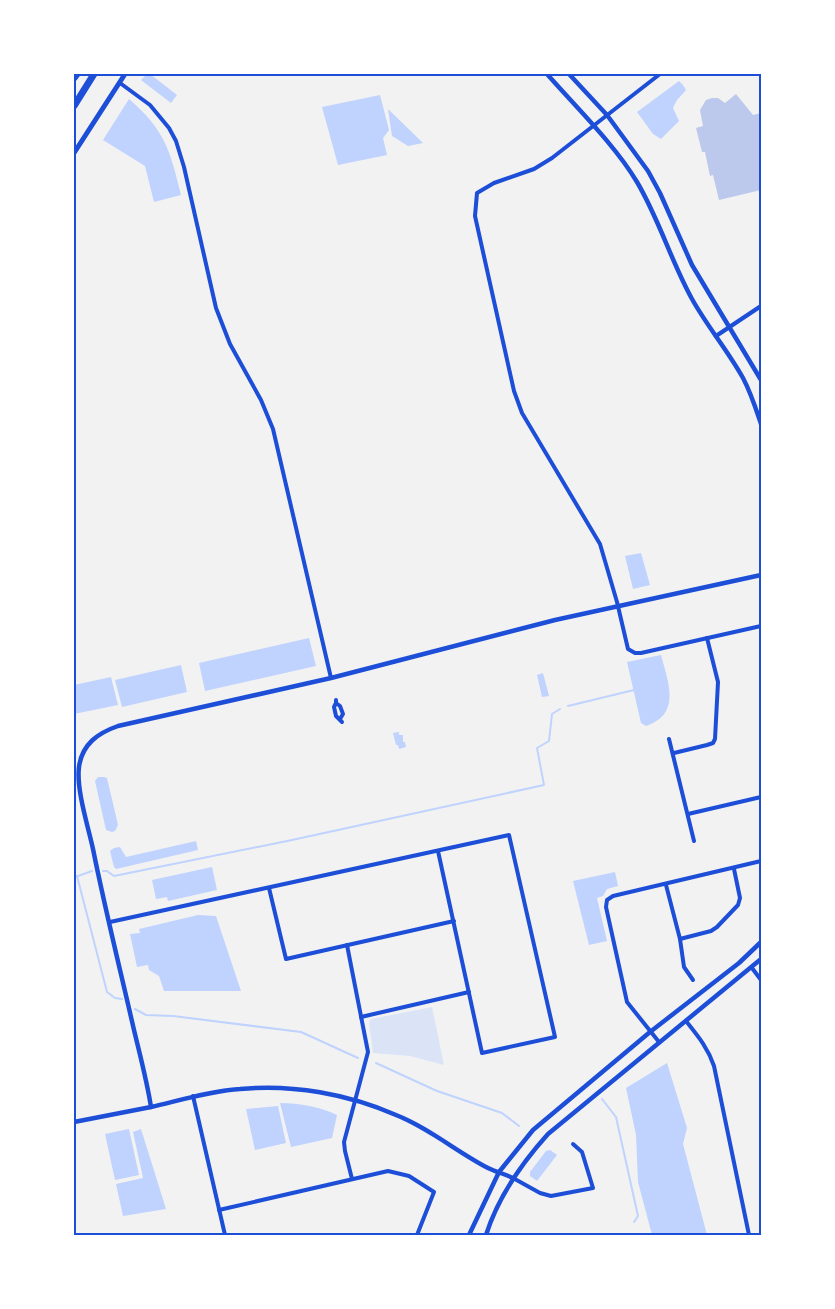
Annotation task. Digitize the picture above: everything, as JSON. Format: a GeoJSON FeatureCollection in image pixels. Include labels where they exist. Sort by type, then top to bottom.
{"type":"FeatureCollection","features":[{"type":"Feature","properties":{"kind":"highway"},"geometry":{"type":"LineString","coordinates":[[74,78],[77,74]]}},
{"type":"Feature","properties":{"kind":"highway"},"geometry":{"type":"LineString","coordinates":[[74,106],[94,74]]}},
{"type":"Feature","properties":{"kind":"main road"},"geometry":{"type":"LineString","coordinates":[[74,153],[126,74]]}},
{"type":"Feature","properties":{"kind":"street"},"geometry":{"type":"LineString","coordinates":[[548,74],[624,162],[636,180],[647,200],[685,286],[752,395],[761,424]]}},
{"type":"Feature","properties":{"kind":"street"},"geometry":{"type":"LineString","coordinates":[[569,74],[607,115],[648,171],[706,291],[761,380]]}},
{"type":"Feature","properties":{"kind":"street"},"geometry":{"type":"LineString","coordinates":[[660,74],[546,161],[518,175],[494,183],[477,194],[475,216],[514,391],[522,413],[600,544],[619,607],[627,646],[631,652],[635,653],[761,626]]}},
{"type":"Feature","properties":{"kind":"street"},"geometry":{"type":"LineString","coordinates":[[120,83],[141,97],[160,116],[169,128],[181,154],[216,308],[228,340],[261,400],[273,429],[331,678]]}},
{"type":"Feature","properties":{"kind":"street"},"geometry":{"type":"LineString","coordinates":[[716,336],[761,306]]}},
{"type":"Feature","properties":{"kind":"street"},"geometry":{"type":"LineString","coordinates":[[151,1107],[80,783],[79,767],[82,756],[90,742],[104,731],[118,726],[331,678],[555,620],[761,576]]}},
{"type":"Feature","properties":{"kind":"street"},"geometry":{"type":"LineString","coordinates":[[674,754],[713,743],[715,739],[718,682],[707,638]]}},
{"type":"Feature","properties":{"kind":"street"},"geometry":{"type":"LineString","coordinates":[[336,702],[334,707],[336,716],[341,721]]}},
{"type":"Feature","properties":{"kind":"street"},"geometry":{"type":"LineString","coordinates":[[669,739],[694,841]]}},
{"type":"Feature","properties":{"kind":"street"},"geometry":{"type":"LineString","coordinates":[[688,814],[761,797]]}},
{"type":"Feature","properties":{"kind":"street"},"geometry":{"type":"LineString","coordinates":[[110,922],[509,835],[555,1036],[482,1053],[438,851]]}},
{"type":"Feature","properties":{"kind":"street"},"geometry":{"type":"LineString","coordinates":[[658,1042],[627,1002],[606,907],[607,900],[612,896],[761,862]]}},
{"type":"Feature","properties":{"kind":"street"},"geometry":{"type":"LineString","coordinates":[[680,939],[706,933],[717,927],[738,904],[740,898],[734,869]]}},
{"type":"Feature","properties":{"kind":"street"},"geometry":{"type":"LineString","coordinates":[[666,885],[680,939],[684,967],[693,980]]}},
{"type":"Feature","properties":{"kind":"street"},"geometry":{"type":"LineString","coordinates":[[269,888],[286,959],[454,921]]}},
{"type":"Feature","properties":{"kind":"street"},"geometry":{"type":"LineString","coordinates":[[469,1235],[499,1172],[533,1130],[650,1032],[739,963],[761,942]]}},
{"type":"Feature","properties":{"kind":"street"},"geometry":{"type":"LineString","coordinates":[[347,946],[368,1052],[344,1142],[352,1179]]}},
{"type":"Feature","properties":{"kind":"street"},"geometry":{"type":"LineString","coordinates":[[486,1235],[499,1202],[513,1178],[530,1154],[548,1134],[761,959]]}},
{"type":"Feature","properties":{"kind":"street"},"geometry":{"type":"LineString","coordinates":[[752,968],[761,980]]}},
{"type":"Feature","properties":{"kind":"street"},"geometry":{"type":"LineString","coordinates":[[361,1017],[469,992]]}},
{"type":"Feature","properties":{"kind":"street"},"geometry":{"type":"LineString","coordinates":[[686,1021],[710,1053],[714,1066],[729,1131],[749,1235]]}},
{"type":"Feature","properties":{"kind":"street"},"geometry":{"type":"LineString","coordinates":[[74,1122],[151,1107],[193,1096],[239,1089],[275,1088],[319,1092],[355,1100],[397,1115],[434,1134],[489,1168],[513,1178],[540,1193],[551,1196],[593,1188],[582,1152],[573,1144]]}},
{"type":"Feature","properties":{"kind":"street"},"geometry":{"type":"LineString","coordinates":[[193,1096],[225,1235]]}},
{"type":"Feature","properties":{"kind":"street"},"geometry":{"type":"LineString","coordinates":[[219,1210],[388,1171],[409,1176],[434,1192],[417,1235]]}},
{"type":"Feature","properties":{"kind":"shaded area"},"geometry":{"type":"Polygon","coordinates":[[[432,1007],[444,1065],[410,1056],[373,1053],[369,1023],[371,1019],[432,1007]]]}},
{"type":"Feature","properties":{"kind":"water"},"geometry":{"type":"Polygon","coordinates":[[[147,74],[150,74],[177,95],[171,103],[141,80],[147,74]]]}},
{"type":"Feature","properties":{"kind":"water"},"geometry":{"type":"Polygon","coordinates":[[[679,81],[686,90],[673,108],[679,121],[661,139],[653,134],[637,112],[679,81]]]}},
{"type":"Feature","properties":{"kind":"water"},"geometry":{"type":"Polygon","coordinates":[[[380,95],[389,130],[383,138],[387,155],[338,165],[322,107],[380,95]]]}},
{"type":"Feature","properties":{"kind":"water"},"geometry":{"type":"Polygon","coordinates":[[[129,99],[151,121],[164,142],[173,165],[181,195],[154,202],[145,166],[103,140],[129,99]]]}},
{"type":"Feature","properties":{"kind":"water"},"geometry":{"type":"Polygon","coordinates":[[[388,109],[423,143],[408,146],[392,136],[388,109]]]}},
{"type":"Feature","properties":{"kind":"water"},"geometry":{"type":"Polygon","coordinates":[[[641,553],[650,585],[633,589],[625,556],[641,553]]]}},
{"type":"Feature","properties":{"kind":"water"},"geometry":{"type":"Polygon","coordinates":[[[309,638],[316,666],[205,691],[199,663],[309,638]]]}},
{"type":"Feature","properties":{"kind":"water"},"geometry":{"type":"Polygon","coordinates":[[[661,655],[670,696],[665,714],[657,721],[646,726],[641,723],[627,662],[661,655]]]}},
{"type":"Feature","properties":{"kind":"water"},"geometry":{"type":"Polygon","coordinates":[[[181,665],[187,692],[122,707],[115,680],[181,665]]]}},
{"type":"Feature","properties":{"kind":"water"},"geometry":{"type":"Polygon","coordinates":[[[543,673],[549,696],[542,697],[537,675],[543,673]]]}},
{"type":"Feature","properties":{"kind":"water"},"geometry":{"type":"Polygon","coordinates":[[[111,677],[118,705],[74,714],[74,685],[111,677]]]}},
{"type":"Feature","properties":{"kind":"water"},"geometry":{"type":"Polygon","coordinates":[[[399,732],[399,735],[403,735],[403,742],[405,742],[406,747],[399,749],[393,733],[399,732]]]}},
{"type":"Feature","properties":{"kind":"water"},"geometry":{"type":"Polygon","coordinates":[[[98,777],[107,778],[118,825],[115,831],[112,832],[106,830],[95,781],[98,777]]]}},
{"type":"Feature","properties":{"kind":"water"},"geometry":{"type":"Polygon","coordinates":[[[196,841],[198,850],[116,869],[110,851],[120,847],[126,857],[196,841]]]}},
{"type":"Feature","properties":{"kind":"water"},"geometry":{"type":"Polygon","coordinates":[[[212,867],[217,890],[168,901],[167,897],[156,899],[152,880],[212,867]]]}},
{"type":"Feature","properties":{"kind":"water"},"geometry":{"type":"Polygon","coordinates":[[[615,872],[618,886],[607,889],[603,896],[597,898],[607,941],[589,945],[573,881],[615,872]]]}},
{"type":"Feature","properties":{"kind":"water"},"geometry":{"type":"Polygon","coordinates":[[[198,915],[216,916],[241,991],[164,991],[159,976],[149,970],[148,965],[137,967],[130,934],[140,933],[139,929],[198,915]]]}},
{"type":"Feature","properties":{"kind":"water"},"geometry":{"type":"Polygon","coordinates":[[[667,1063],[687,1128],[683,1144],[707,1235],[652,1235],[638,1182],[636,1135],[626,1088],[667,1063]]]}},
{"type":"Feature","properties":{"kind":"water"},"geometry":{"type":"Polygon","coordinates":[[[280,1103],[310,1106],[337,1115],[332,1138],[291,1147],[280,1103]]]}},
{"type":"Feature","properties":{"kind":"water"},"geometry":{"type":"Polygon","coordinates":[[[278,1106],[286,1143],[255,1150],[246,1109],[278,1106]]]}},
{"type":"Feature","properties":{"kind":"water"},"geometry":{"type":"Polygon","coordinates":[[[129,1129],[139,1175],[115,1180],[105,1134],[129,1129]]]}},
{"type":"Feature","properties":{"kind":"water"},"geometry":{"type":"Polygon","coordinates":[[[141,1129],[166,1209],[123,1216],[116,1184],[143,1178],[133,1132],[141,1129]]]}},
{"type":"Feature","properties":{"kind":"water"},"geometry":{"type":"Polygon","coordinates":[[[550,1150],[557,1155],[537,1181],[530,1176],[530,1172],[546,1151],[550,1150]]]}},
{"type":"Feature","properties":{"kind":"building"},"geometry":{"type":"Polygon","coordinates":[[[736,94],[753,115],[761,113],[761,190],[719,200],[713,175],[710,176],[705,152],[702,152],[696,128],[703,126],[700,110],[706,100],[718,98],[725,103],[736,94]]]}},
{"type":"Feature","properties":{"kind":"waterway"},"geometry":{"type":"LineString","coordinates":[[568,706],[634,690]]}},
{"type":"Feature","properties":{"kind":"waterway"},"geometry":{"type":"LineString","coordinates":[[103,871],[107,871],[114,876],[292,840],[544,785],[537,748],[549,741],[552,714],[560,709]]}},
{"type":"Feature","properties":{"kind":"waterway"},"geometry":{"type":"LineString","coordinates":[[78,876],[92,871]]}},
{"type":"Feature","properties":{"kind":"waterway"},"geometry":{"type":"LineString","coordinates":[[74,877],[77,876],[107,992],[115,998],[122,999]]}},
{"type":"Feature","properties":{"kind":"waterway"},"geometry":{"type":"LineString","coordinates":[[135,1009],[146,1015],[173,1016],[301,1032],[358,1058]]}},
{"type":"Feature","properties":{"kind":"waterway"},"geometry":{"type":"LineString","coordinates":[[376,1063],[437,1091],[502,1113],[519,1126]]}},
{"type":"Feature","properties":{"kind":"waterway"},"geometry":{"type":"LineString","coordinates":[[602,1099],[616,1117],[638,1216],[634,1222]]}}]}
